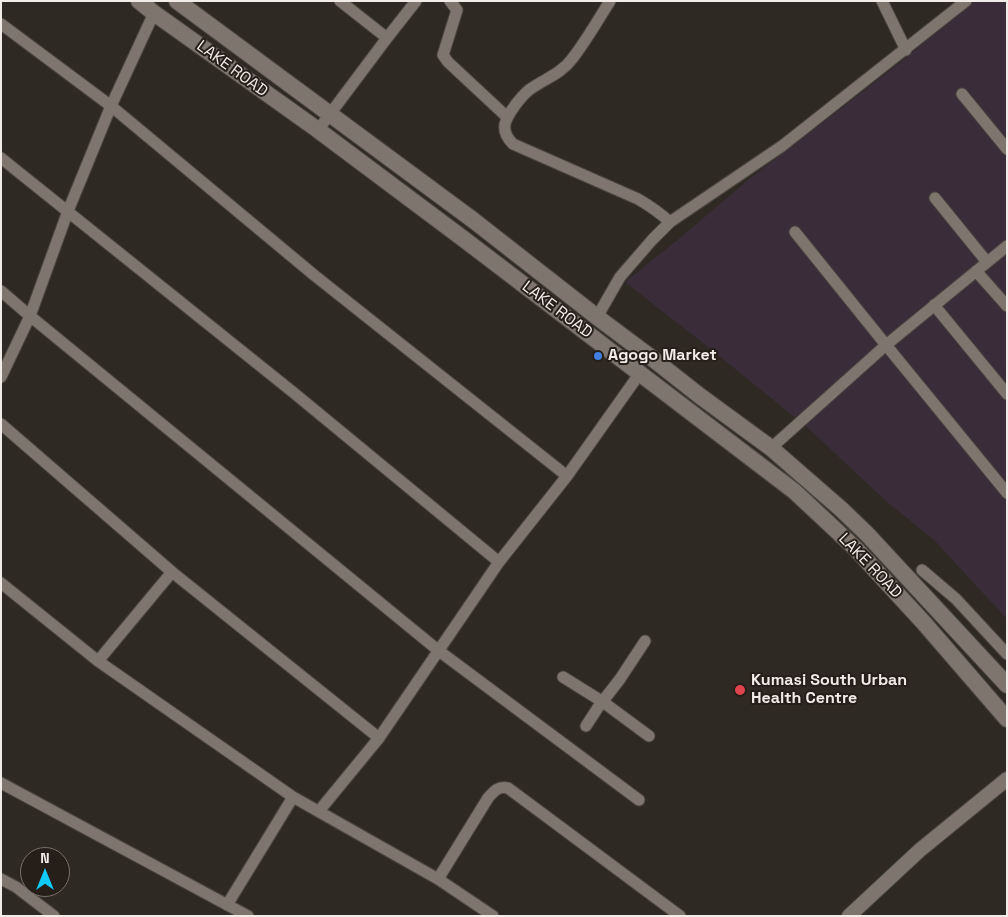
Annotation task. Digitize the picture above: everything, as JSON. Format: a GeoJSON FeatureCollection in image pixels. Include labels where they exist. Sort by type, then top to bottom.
{"type":"FeatureCollection","features":[{"type":"Feature","properties":{"kind":"main road","name":"LAKE ROAD"},"geometry":{"type":"LineString","coordinates":[[139,1],[318,130],[794,491],[855,548],[924,623],[1007,719]]}},
{"type":"Feature","properties":{"kind":"main road","name":"LAKE ROAD"},"geometry":{"type":"LineString","coordinates":[[177,1],[473,220],[597,318],[771,448],[867,534],[1007,685]]}},
{"type":"Feature","properties":{"kind":"street"},"geometry":{"type":"LineString","coordinates":[[340,1],[387,38]]}},
{"type":"Feature","properties":{"kind":"street"},"geometry":{"type":"LineString","coordinates":[[318,130],[416,1]]}},
{"type":"Feature","properties":{"kind":"street"},"geometry":{"type":"LineString","coordinates":[[450,1],[458,10],[443,55],[448,62],[507,117]]}},
{"type":"Feature","properties":{"kind":"street"},"geometry":{"type":"LineString","coordinates":[[610,1],[572,59],[557,74],[522,96],[507,117],[504,127],[505,133],[513,144],[638,199],[670,222]]}},
{"type":"Feature","properties":{"kind":"street"},"geometry":{"type":"LineString","coordinates":[[882,1],[906,50]]}},
{"type":"Feature","properties":{"kind":"street"},"geometry":{"type":"LineString","coordinates":[[597,318],[620,277],[670,222],[782,146],[966,1]]}},
{"type":"Feature","properties":{"kind":"street"},"geometry":{"type":"LineString","coordinates":[[1,377],[30,316],[68,211],[111,106],[154,13]]}},
{"type":"Feature","properties":{"kind":"street"},"geometry":{"type":"LineString","coordinates":[[1,24],[111,106],[314,275],[567,476]]}},
{"type":"Feature","properties":{"kind":"street"},"geometry":{"type":"LineString","coordinates":[[962,94],[1007,149]]}},
{"type":"Feature","properties":{"kind":"street"},"geometry":{"type":"LineString","coordinates":[[1,158],[286,387],[499,562]]}},
{"type":"Feature","properties":{"kind":"street"},"geometry":{"type":"LineString","coordinates":[[935,198],[987,262]]}},
{"type":"Feature","properties":{"kind":"street"},"geometry":{"type":"LineString","coordinates":[[795,232],[1007,493]]}},
{"type":"Feature","properties":{"kind":"street"},"geometry":{"type":"LineString","coordinates":[[771,448],[886,345],[1007,246]]}},
{"type":"Feature","properties":{"kind":"street"},"geometry":{"type":"LineString","coordinates":[[976,271],[1007,306]]}},
{"type":"Feature","properties":{"kind":"street"},"geometry":{"type":"LineString","coordinates":[[1,291],[438,651],[638,800]]}},
{"type":"Feature","properties":{"kind":"street"},"geometry":{"type":"LineString","coordinates":[[934,305],[1007,394]]}},
{"type":"Feature","properties":{"kind":"street"},"geometry":{"type":"LineString","coordinates":[[319,812],[379,738],[499,562],[567,476],[640,373]]}},
{"type":"Feature","properties":{"kind":"street"},"geometry":{"type":"LineString","coordinates":[[1,424],[172,572],[379,738]]}},
{"type":"Feature","properties":{"kind":"street"},"geometry":{"type":"LineString","coordinates":[[922,570],[956,599],[1007,654]]}},
{"type":"Feature","properties":{"kind":"street"},"geometry":{"type":"LineString","coordinates":[[98,661],[172,572]]}},
{"type":"Feature","properties":{"kind":"street"},"geometry":{"type":"LineString","coordinates":[[1,583],[98,661],[293,797],[438,879],[493,916]]}},
{"type":"Feature","properties":{"kind":"street"},"geometry":{"type":"LineString","coordinates":[[586,726],[645,641]]}},
{"type":"Feature","properties":{"kind":"street"},"geometry":{"type":"LineString","coordinates":[[563,677],[603,702],[649,736]]}},
{"type":"Feature","properties":{"kind":"street"},"geometry":{"type":"LineString","coordinates":[[849,916],[920,850],[1007,779]]}},
{"type":"Feature","properties":{"kind":"street"},"geometry":{"type":"LineString","coordinates":[[1,783],[246,915]]}},
{"type":"Feature","properties":{"kind":"street"},"geometry":{"type":"LineString","coordinates":[[438,879],[488,798],[494,790],[503,787],[508,788],[680,916]]}},
{"type":"Feature","properties":{"kind":"street"},"geometry":{"type":"LineString","coordinates":[[227,905],[293,797]]}},
{"type":"Feature","properties":{"kind":"street"},"geometry":{"type":"LineString","coordinates":[[1,879],[16,887],[54,916]]}},
{"type":"Feature","properties":{"kind":"shaded area"},"geometry":{"type":"Polygon","coordinates":[[[975,1],[1007,1],[1007,619],[934,540],[887,502],[808,428],[625,282],[748,180],[888,72],[975,1]]]}},
{"type":"Feature","properties":{"kind":"place","name":"Agogo Market"},"geometry":{"type":"Point","coordinates":[598,356]}},
{"type":"Feature","properties":{"kind":"place","name":"Kumasi South Urban Health Centre"},"geometry":{"type":"Point","coordinates":[740,690]}}]}
